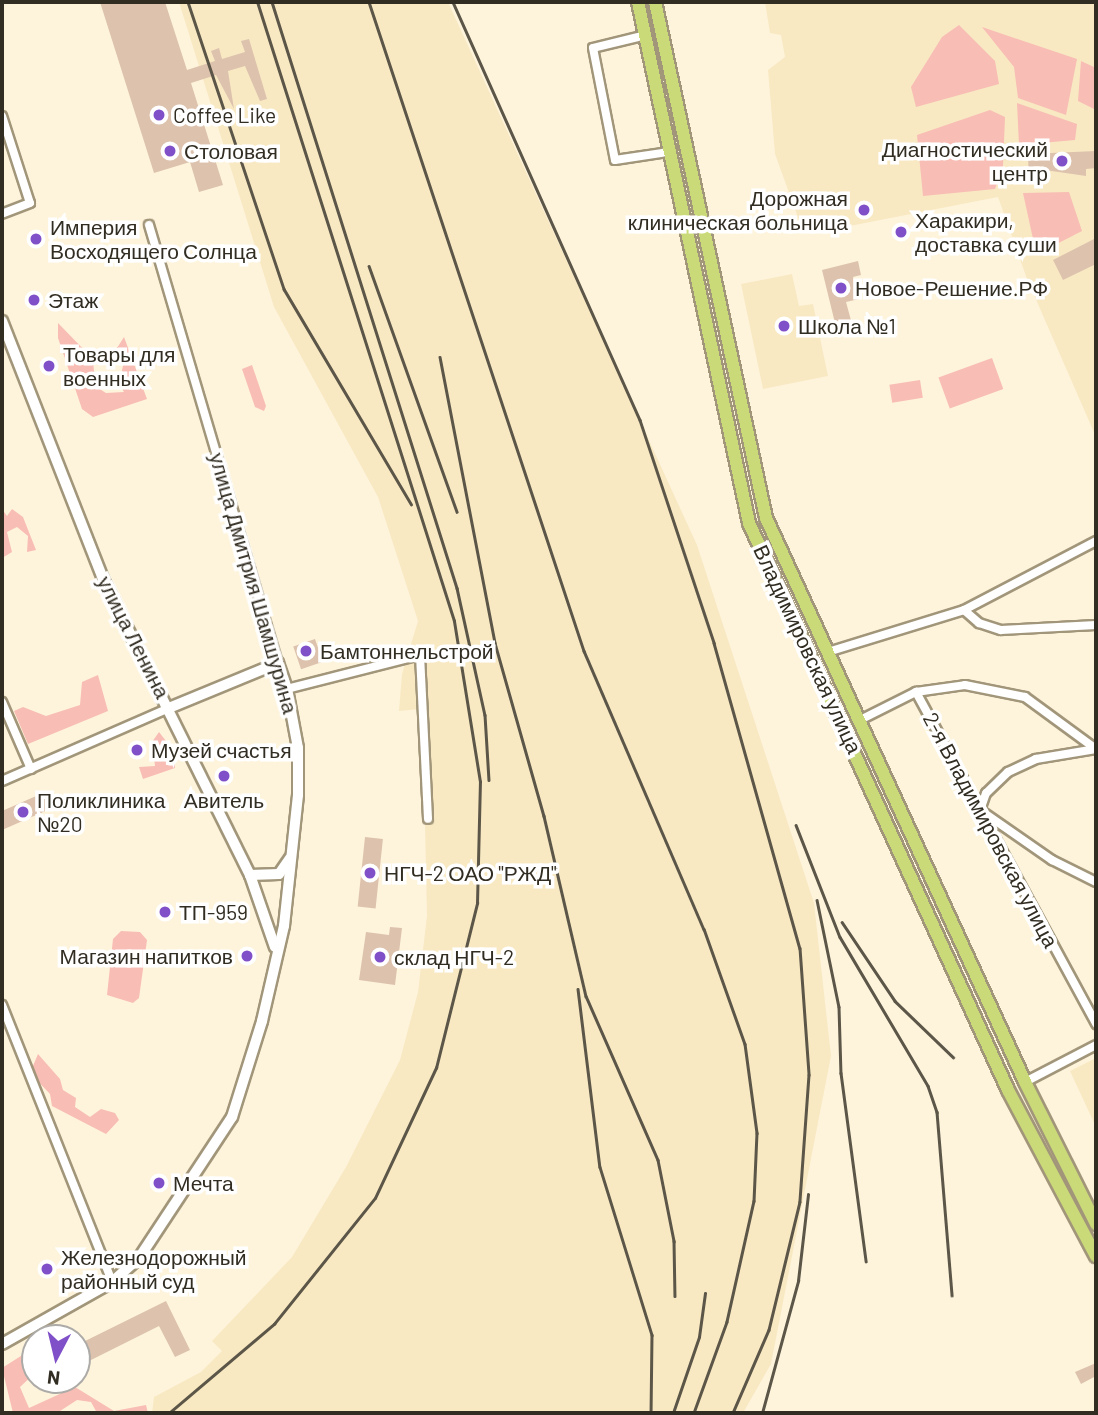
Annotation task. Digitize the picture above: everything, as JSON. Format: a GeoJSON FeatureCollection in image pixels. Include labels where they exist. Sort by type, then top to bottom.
{"type":"FeatureCollection","features":[{"type":"Feature","properties":{"kind":"main road","name":"Владимировская улица"},"geometry":{"type":"LineString","coordinates":[[638,2],[750,523],[1008,1090],[1096,1256]]}},
{"type":"Feature","properties":{"kind":"main road","name":"Владимировская улица"},"geometry":{"type":"LineString","coordinates":[[655,2],[757,487],[766,518],[831,652],[1025,1082],[1096,1224]]}},
{"type":"Feature","properties":{"kind":"street"},"geometry":{"type":"LineString","coordinates":[[638,37],[593,48],[615,160],[662,153]]}},
{"type":"Feature","properties":{"kind":"street"},"geometry":{"type":"LineString","coordinates":[[2,116],[30,203],[2,214]]}},
{"type":"Feature","properties":{"kind":"street","name":"улица Дмитрия Шамшурина"},"geometry":{"type":"LineString","coordinates":[[2,1344],[112,1282],[172,1213],[232,1117],[262,1021],[275,948],[284,926],[298,748],[288,689],[278,663],[149,225]]}},
{"type":"Feature","properties":{"kind":"street","name":"улица Ленина"},"geometry":{"type":"LineString","coordinates":[[2,321],[103,579],[250,875],[275,948]]}},
{"type":"Feature","properties":{"kind":"street"},"geometry":{"type":"LineString","coordinates":[[831,652],[964,610],[1096,541]]}},
{"type":"Feature","properties":{"kind":"street"},"geometry":{"type":"LineString","coordinates":[[964,610],[979,624],[1001,631],[1096,625]]}},
{"type":"Feature","properties":{"kind":"street"},"geometry":{"type":"LineString","coordinates":[[288,689],[420,655],[428,819]]}},
{"type":"Feature","properties":{"kind":"street"},"geometry":{"type":"LineString","coordinates":[[2,781],[278,663]]}},
{"type":"Feature","properties":{"kind":"street"},"geometry":{"type":"LineString","coordinates":[[916,692],[965,685],[1025,697],[1096,749]]}},
{"type":"Feature","properties":{"kind":"street","name":"2-я Владимировская улица"},"geometry":{"type":"LineString","coordinates":[[860,720],[916,692],[1096,1024]]}},
{"type":"Feature","properties":{"kind":"street"},"geometry":{"type":"LineString","coordinates":[[2,702],[31,769]]}},
{"type":"Feature","properties":{"kind":"street"},"geometry":{"type":"LineString","coordinates":[[1096,749],[1036,759],[1007,772],[986,793],[980,810],[1018,839],[1096,882]]}},
{"type":"Feature","properties":{"kind":"street"},"geometry":{"type":"LineString","coordinates":[[250,875],[279,874],[290,858]]}},
{"type":"Feature","properties":{"kind":"street"},"geometry":{"type":"LineString","coordinates":[[2,1004],[112,1282]]}},
{"type":"Feature","properties":{"kind":"street"},"geometry":{"type":"LineString","coordinates":[[1025,1082],[1096,1045]]}},
{"type":"Feature","properties":{"kind":"shaded area"},"geometry":{"type":"Polygon","coordinates":[[[179,2],[448,2],[697,545],[814,903],[831,1056],[771,1364],[743,1413],[152,1413],[154,1397],[201,1372],[222,1351],[212,1341],[292,1257],[346,1167],[400,1060],[418,992],[427,916],[423,733],[420,709],[399,711],[402,674],[418,621],[378,497],[274,307],[179,2]]]}},
{"type":"Feature","properties":{"kind":"shaded area","name":"Дорожная клиническая больница"},"geometry":{"type":"Polygon","coordinates":[[[765,2],[1096,2],[1096,437],[1027,279],[998,197],[814,233],[800,223],[775,154],[768,70],[785,57],[781,35],[770,33],[765,2]]]}},
{"type":"Feature","properties":{"kind":"shaded area"},"geometry":{"type":"Polygon","coordinates":[[[959,25],[995,61],[999,84],[916,107],[911,87],[942,37],[959,25]]]}},
{"type":"Feature","properties":{"kind":"shaded area"},"geometry":{"type":"Polygon","coordinates":[[[982,27],[1077,59],[1066,115],[1018,98],[1014,67],[982,27]]]}},
{"type":"Feature","properties":{"kind":"shaded area"},"geometry":{"type":"Polygon","coordinates":[[[1081,61],[1096,68],[1096,110],[1078,101],[1081,61]]]}},
{"type":"Feature","properties":{"kind":"shaded area"},"geometry":{"type":"Polygon","coordinates":[[[1017,103],[1077,124],[1075,140],[1019,145],[1017,103]]]}},
{"type":"Feature","properties":{"kind":"shaded area"},"geometry":{"type":"Polygon","coordinates":[[[990,110],[1005,117],[1003,166],[995,189],[923,196],[917,135],[990,110]]]}},
{"type":"Feature","properties":{"kind":"shaded area"},"geometry":{"type":"Polygon","coordinates":[[[1069,192],[1082,231],[1043,251],[1035,248],[1023,193],[1069,192]]]}},
{"type":"Feature","properties":{"kind":"shaded area","name":"Школа №1"},"geometry":{"type":"Polygon","coordinates":[[[792,274],[799,306],[813,304],[828,376],[763,389],[741,284],[792,274]]]}},
{"type":"Feature","properties":{"kind":"shaded area"},"geometry":{"type":"Polygon","coordinates":[[[58,323],[93,359],[95,386],[106,393],[124,392],[119,384],[124,361],[117,348],[124,337],[147,399],[93,417],[82,409],[58,338],[58,323]]]}},
{"type":"Feature","properties":{"kind":"shaded area"},"geometry":{"type":"Polygon","coordinates":[[[992,358],[1003,389],[950,409],[938,377],[992,358]]]}},
{"type":"Feature","properties":{"kind":"shaded area"},"geometry":{"type":"Polygon","coordinates":[[[252,365],[266,406],[264,411],[255,407],[242,369],[252,365]]]}},
{"type":"Feature","properties":{"kind":"shaded area"},"geometry":{"type":"Polygon","coordinates":[[[920,380],[923,398],[892,403],[889,385],[920,380]]]}},
{"type":"Feature","properties":{"kind":"shaded area"},"geometry":{"type":"Polygon","coordinates":[[[2,509],[7,516],[12,509],[23,517],[36,550],[27,552],[28,536],[17,527],[7,532],[12,552],[2,558],[2,509]]]}},
{"type":"Feature","properties":{"kind":"shaded area"},"geometry":{"type":"Polygon","coordinates":[[[98,675],[108,711],[28,744],[14,711],[23,707],[46,716],[80,705],[82,682],[98,675]]]}},
{"type":"Feature","properties":{"kind":"shaded area"},"geometry":{"type":"Polygon","coordinates":[[[159,732],[173,750],[175,768],[143,779],[139,767],[155,766],[152,742],[159,732]]]}},
{"type":"Feature","properties":{"kind":"shaded area"},"geometry":{"type":"Polygon","coordinates":[[[121,931],[140,932],[147,940],[139,998],[133,1003],[107,995],[113,939],[121,931]]]}},
{"type":"Feature","properties":{"kind":"shaded area"},"geometry":{"type":"Polygon","coordinates":[[[38,1054],[60,1079],[63,1090],[76,1098],[75,1107],[90,1117],[101,1109],[115,1113],[119,1120],[106,1134],[52,1106],[50,1094],[30,1073],[38,1054]]]}},
{"type":"Feature","properties":{"kind":"shaded area"},"geometry":{"type":"Polygon","coordinates":[[[1096,1058],[1096,1127],[1070,1071],[1096,1058]]]}},
{"type":"Feature","properties":{"kind":"shaded area"},"geometry":{"type":"Polygon","coordinates":[[[21,1356],[21,1394],[29,1408],[60,1394],[86,1394],[114,1411],[146,1405],[148,1413],[97,1413],[91,1402],[77,1400],[57,1413],[13,1413],[2,1368],[21,1356]]]}},
{"type":"Feature","properties":{"kind":"building"},"geometry":{"type":"Polygon","coordinates":[[[100,2],[165,2],[187,70],[215,61],[211,51],[219,48],[222,59],[245,52],[241,41],[249,39],[267,99],[260,101],[245,66],[228,71],[234,109],[216,75],[191,83],[223,185],[199,192],[190,162],[154,173],[100,2]]]}},
{"type":"Feature","properties":{"kind":"building","name":"Диагностический центр"},"geometry":{"type":"Polygon","coordinates":[[[1096,151],[1096,168],[1086,169],[1086,176],[1045,170],[1046,184],[1029,184],[1028,154],[1096,151]]]}},
{"type":"Feature","properties":{"kind":"building"},"geometry":{"type":"Polygon","coordinates":[[[1096,238],[1096,264],[1063,280],[1053,260],[1096,238]]]}},
{"type":"Feature","properties":{"kind":"building","name":"Новое-Решение.РФ"},"geometry":{"type":"Polygon","coordinates":[[[858,261],[861,275],[853,277],[859,299],[846,302],[852,324],[836,327],[822,270],[858,261]]]}},
{"type":"Feature","properties":{"kind":"building","name":"Бамтоннельстрой"},"geometry":{"type":"Polygon","coordinates":[[[315,639],[323,662],[301,669],[293,646],[315,639]]]}},
{"type":"Feature","properties":{"kind":"building","name":"Поликлиника №20"},"geometry":{"type":"Polygon","coordinates":[[[43,793],[50,809],[2,830],[2,811],[43,793]]]}},
{"type":"Feature","properties":{"kind":"building","name":"НГЧ-2 ОАО \"РЖД\""},"geometry":{"type":"Polygon","coordinates":[[[365,837],[383,839],[376,908],[358,907],[365,837]]]}},
{"type":"Feature","properties":{"kind":"building","name":"склад НГЧ-2"},"geometry":{"type":"Polygon","coordinates":[[[390,927],[402,928],[395,985],[359,980],[366,932],[389,935],[390,927]]]}},
{"type":"Feature","properties":{"kind":"building"},"geometry":{"type":"Polygon","coordinates":[[[166,1301],[190,1350],[175,1357],[159,1326],[91,1360],[91,1338],[166,1301]]]}},
{"type":"Feature","properties":{"kind":"building"},"geometry":{"type":"Polygon","coordinates":[[[1096,1363],[1096,1376],[1081,1384],[1075,1372],[1096,1363]]]}},
{"type":"Feature","properties":{"kind":"railway"},"geometry":{"type":"LineString","coordinates":[[188,2],[284,289],[411,504]]}},
{"type":"Feature","properties":{"kind":"railway"},"geometry":{"type":"LineString","coordinates":[[169,1413],[274,1324],[375,1198],[436,1068],[477,903],[480,782],[454,621],[257,2]]}},
{"type":"Feature","properties":{"kind":"railway"},"geometry":{"type":"LineString","coordinates":[[272,2],[457,588],[485,715],[489,780]]}},
{"type":"Feature","properties":{"kind":"railway"},"geometry":{"type":"LineString","coordinates":[[369,2],[584,651],[704,929],[745,1044],[757,1133],[754,1201],[727,1322],[694,1413]]}},
{"type":"Feature","properties":{"kind":"railway"},"geometry":{"type":"LineString","coordinates":[[453,2],[640,420],[714,643],[800,948],[809,1075],[800,1202],[769,1330],[733,1413]]}},
{"type":"Feature","properties":{"kind":"railway"},"geometry":{"type":"LineString","coordinates":[[369,266],[457,512]]}},
{"type":"Feature","properties":{"kind":"railway"},"geometry":{"type":"LineString","coordinates":[[440,357],[495,643],[544,816],[586,996],[658,1160],[674,1241],[675,1296]]}},
{"type":"Feature","properties":{"kind":"railway"},"geometry":{"type":"LineString","coordinates":[[796,825],[840,937],[928,1086],[937,1112],[952,1295]]}},
{"type":"Feature","properties":{"kind":"railway"},"geometry":{"type":"LineString","coordinates":[[817,900],[839,1007],[841,1073],[866,1261]]}},
{"type":"Feature","properties":{"kind":"railway"},"geometry":{"type":"LineString","coordinates":[[842,922],[895,1001],[953,1057]]}},
{"type":"Feature","properties":{"kind":"railway"},"geometry":{"type":"LineString","coordinates":[[578,989],[600,1167],[652,1335],[651,1413]]}},
{"type":"Feature","properties":{"kind":"railway"},"geometry":{"type":"LineString","coordinates":[[762,1413],[798,1281],[808,1195]]}},
{"type":"Feature","properties":{"kind":"railway"},"geometry":{"type":"LineString","coordinates":[[673,1413],[699,1337],[705,1293]]}},
{"type":"Feature","properties":{"kind":"place","name":"Coffee Like"},"geometry":{"type":"Point","coordinates":[159,115]}},
{"type":"Feature","properties":{"kind":"place","name":"Столовая"},"geometry":{"type":"Point","coordinates":[170,151]}},
{"type":"Feature","properties":{"kind":"place","name":"Диагностический центр"},"geometry":{"type":"Point","coordinates":[1062,161]}},
{"type":"Feature","properties":{"kind":"place","name":"Дорожная клиническая больница"},"geometry":{"type":"Point","coordinates":[864,210]}},
{"type":"Feature","properties":{"kind":"place","name":"Харакири, доставка суши"},"geometry":{"type":"Point","coordinates":[901,232]}},
{"type":"Feature","properties":{"kind":"place","name":"Империя Восходящего Солнца"},"geometry":{"type":"Point","coordinates":[36,239]}},
{"type":"Feature","properties":{"kind":"place","name":"Новое-Решение.РФ"},"geometry":{"type":"Point","coordinates":[841,288]}},
{"type":"Feature","properties":{"kind":"place","name":"Этаж"},"geometry":{"type":"Point","coordinates":[34,300]}},
{"type":"Feature","properties":{"kind":"place","name":"Школа №1"},"geometry":{"type":"Point","coordinates":[784,326]}},
{"type":"Feature","properties":{"kind":"place","name":"Товары для военных"},"geometry":{"type":"Point","coordinates":[49,366]}},
{"type":"Feature","properties":{"kind":"place","name":"Бамтоннельстрой"},"geometry":{"type":"Point","coordinates":[306,651]}},
{"type":"Feature","properties":{"kind":"place","name":"Музей счастья"},"geometry":{"type":"Point","coordinates":[137,750]}},
{"type":"Feature","properties":{"kind":"place","name":"Авитель"},"geometry":{"type":"Point","coordinates":[224,776]}},
{"type":"Feature","properties":{"kind":"place","name":"Поликлиника №20"},"geometry":{"type":"Point","coordinates":[23,812]}},
{"type":"Feature","properties":{"kind":"place","name":"НГЧ-2 ОАО \"РЖД\""},"geometry":{"type":"Point","coordinates":[370,873]}},
{"type":"Feature","properties":{"kind":"place","name":"ТП-959"},"geometry":{"type":"Point","coordinates":[165,912]}},
{"type":"Feature","properties":{"kind":"place","name":"Магазин напитков"},"geometry":{"type":"Point","coordinates":[247,956]}},
{"type":"Feature","properties":{"kind":"place","name":"склад НГЧ-2"},"geometry":{"type":"Point","coordinates":[380,957]}},
{"type":"Feature","properties":{"kind":"place","name":"Мечта"},"geometry":{"type":"Point","coordinates":[159,1183]}},
{"type":"Feature","properties":{"kind":"place","name":"Железнодорожный районный суд"},"geometry":{"type":"Point","coordinates":[47,1269]}}]}
